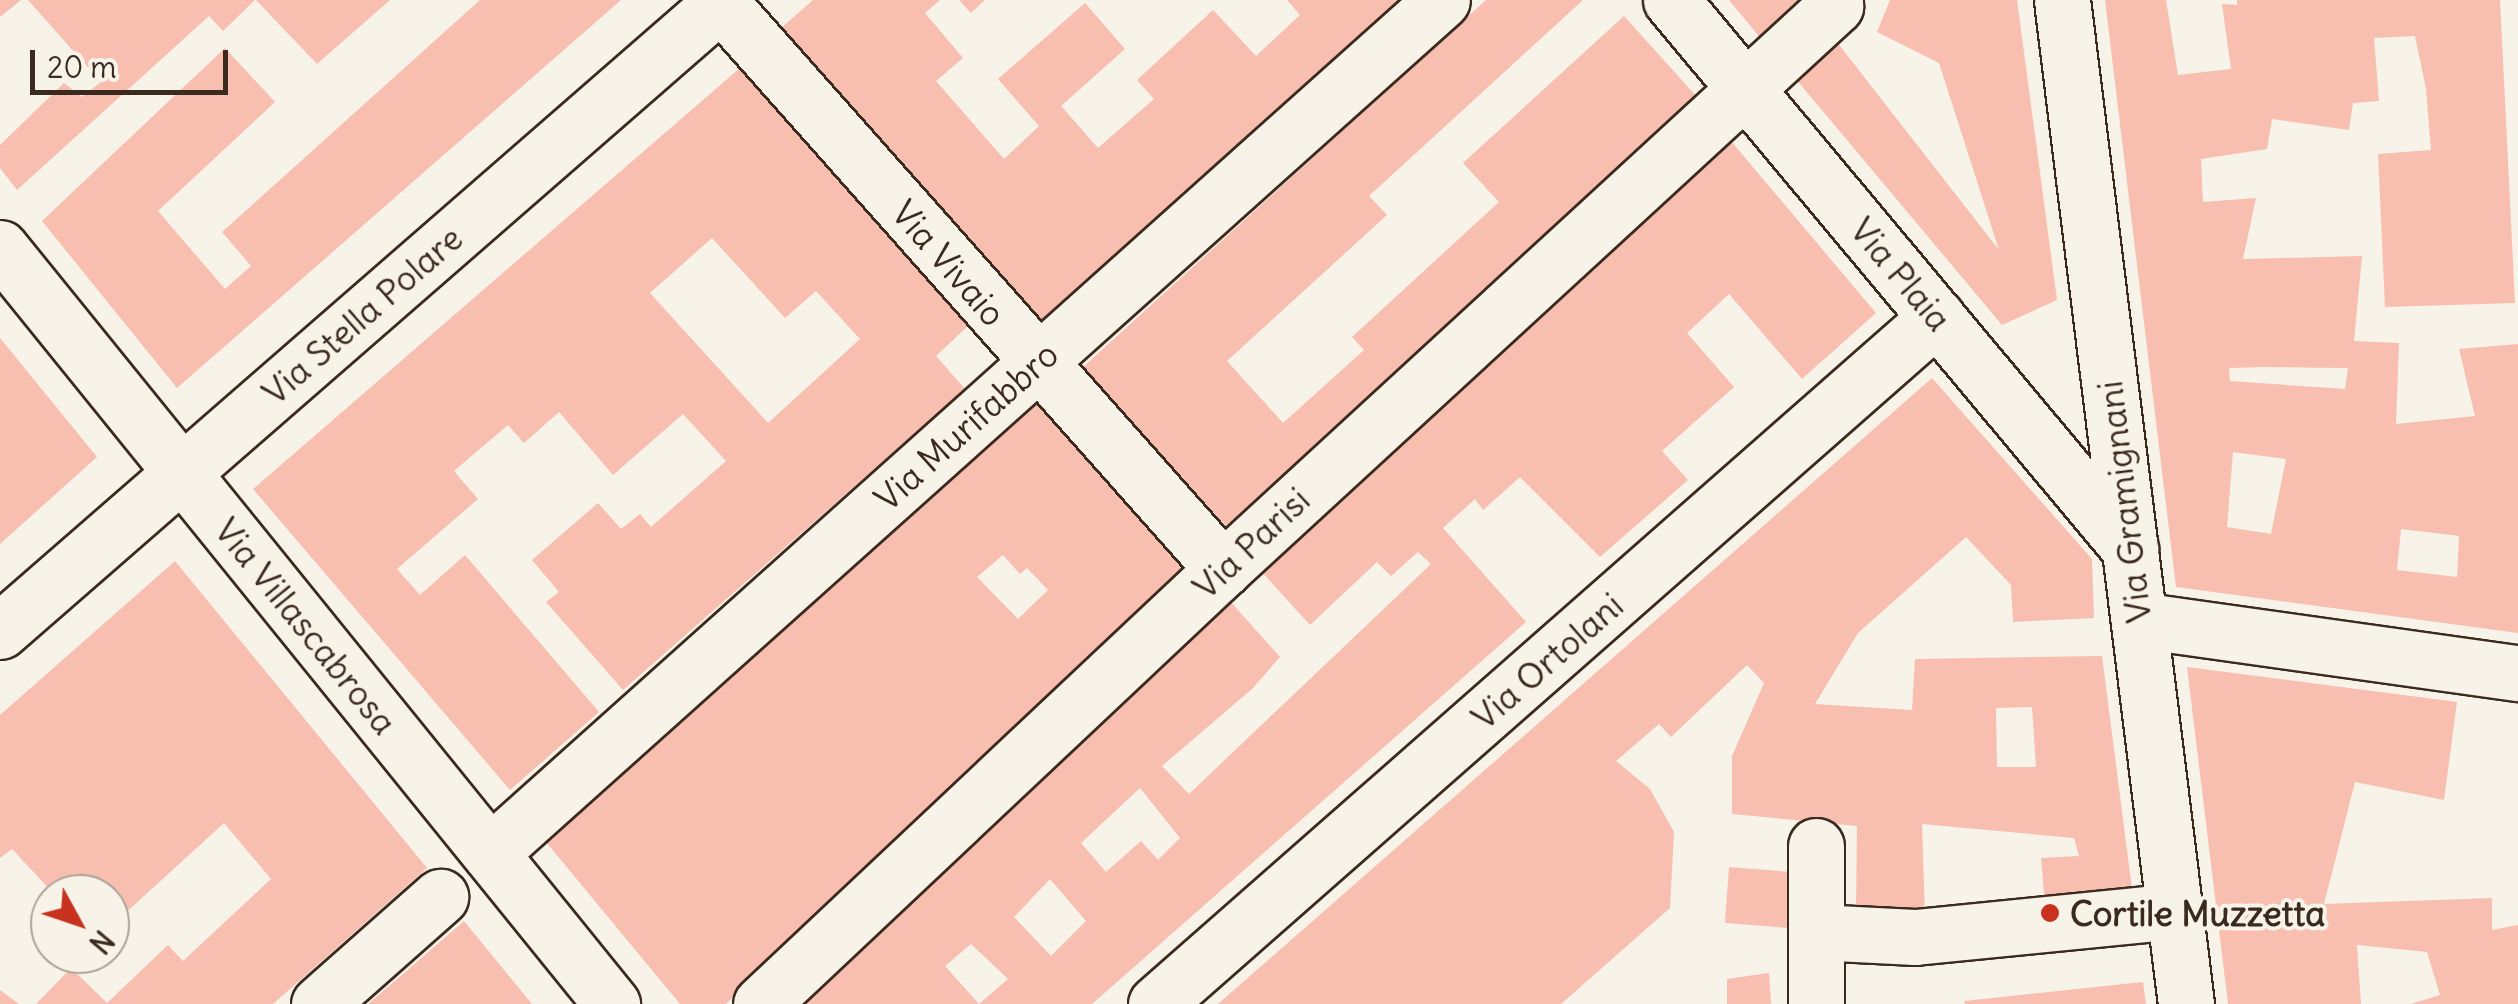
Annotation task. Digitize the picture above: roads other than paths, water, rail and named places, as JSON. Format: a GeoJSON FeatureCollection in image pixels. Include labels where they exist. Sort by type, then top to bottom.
{"type":"FeatureCollection","features":[{"type":"Feature","properties":{"kind":"street","name":"Via Murifabbro"},"geometry":{"type":"LineString","coordinates":[[490,853],[1442,0]]}},
{"type":"Feature","properties":{"kind":"street","name":"Via Plaia"},"geometry":{"type":"LineString","coordinates":[[1670,0],[2130,548]]}},
{"type":"Feature","properties":{"kind":"street","name":"Via Parisi"},"geometry":{"type":"LineString","coordinates":[[761,1004],[1223,568],[1835,6],[1835,0]]}},
{"type":"Feature","properties":{"kind":"street","name":"Via Gramignani"},"geometry":{"type":"LineString","coordinates":[[2062,0],[2186,1004]]}},
{"type":"Feature","properties":{"kind":"street","name":"Via Vivaio"},"geometry":{"type":"LineString","coordinates":[[720,1],[1223,568]]}},
{"type":"Feature","properties":{"kind":"street","name":"Via Stella Polare"},"geometry":{"type":"LineString","coordinates":[[0,631],[720,1]]}},
{"type":"Feature","properties":{"kind":"street","name":"Via Villascabrosa"},"geometry":{"type":"LineString","coordinates":[[0,248],[612,1004]]}},
{"type":"Feature","properties":{"kind":"street","name":"Via Ortolani"},"geometry":{"type":"LineString","coordinates":[[1156,1004],[1938,317]]}},
{"type":"Feature","properties":{"kind":"street"},"geometry":{"type":"LineString","coordinates":[[2139,620],[2518,673]]}},
{"type":"Feature","properties":{"kind":"street"},"geometry":{"type":"LineString","coordinates":[[1816,846],[1816,1004]]}},
{"type":"Feature","properties":{"kind":"street"},"geometry":{"type":"LineString","coordinates":[[320,1004],[440,898]]}},
{"type":"Feature","properties":{"kind":"street"},"geometry":{"type":"LineString","coordinates":[[1816,932],[1915,937],[2175,912]]}},
{"type":"Feature","properties":{"kind":"place","name":"Cortile Muzzetta"},"geometry":{"type":"Point","coordinates":[2050,913]}}]}
